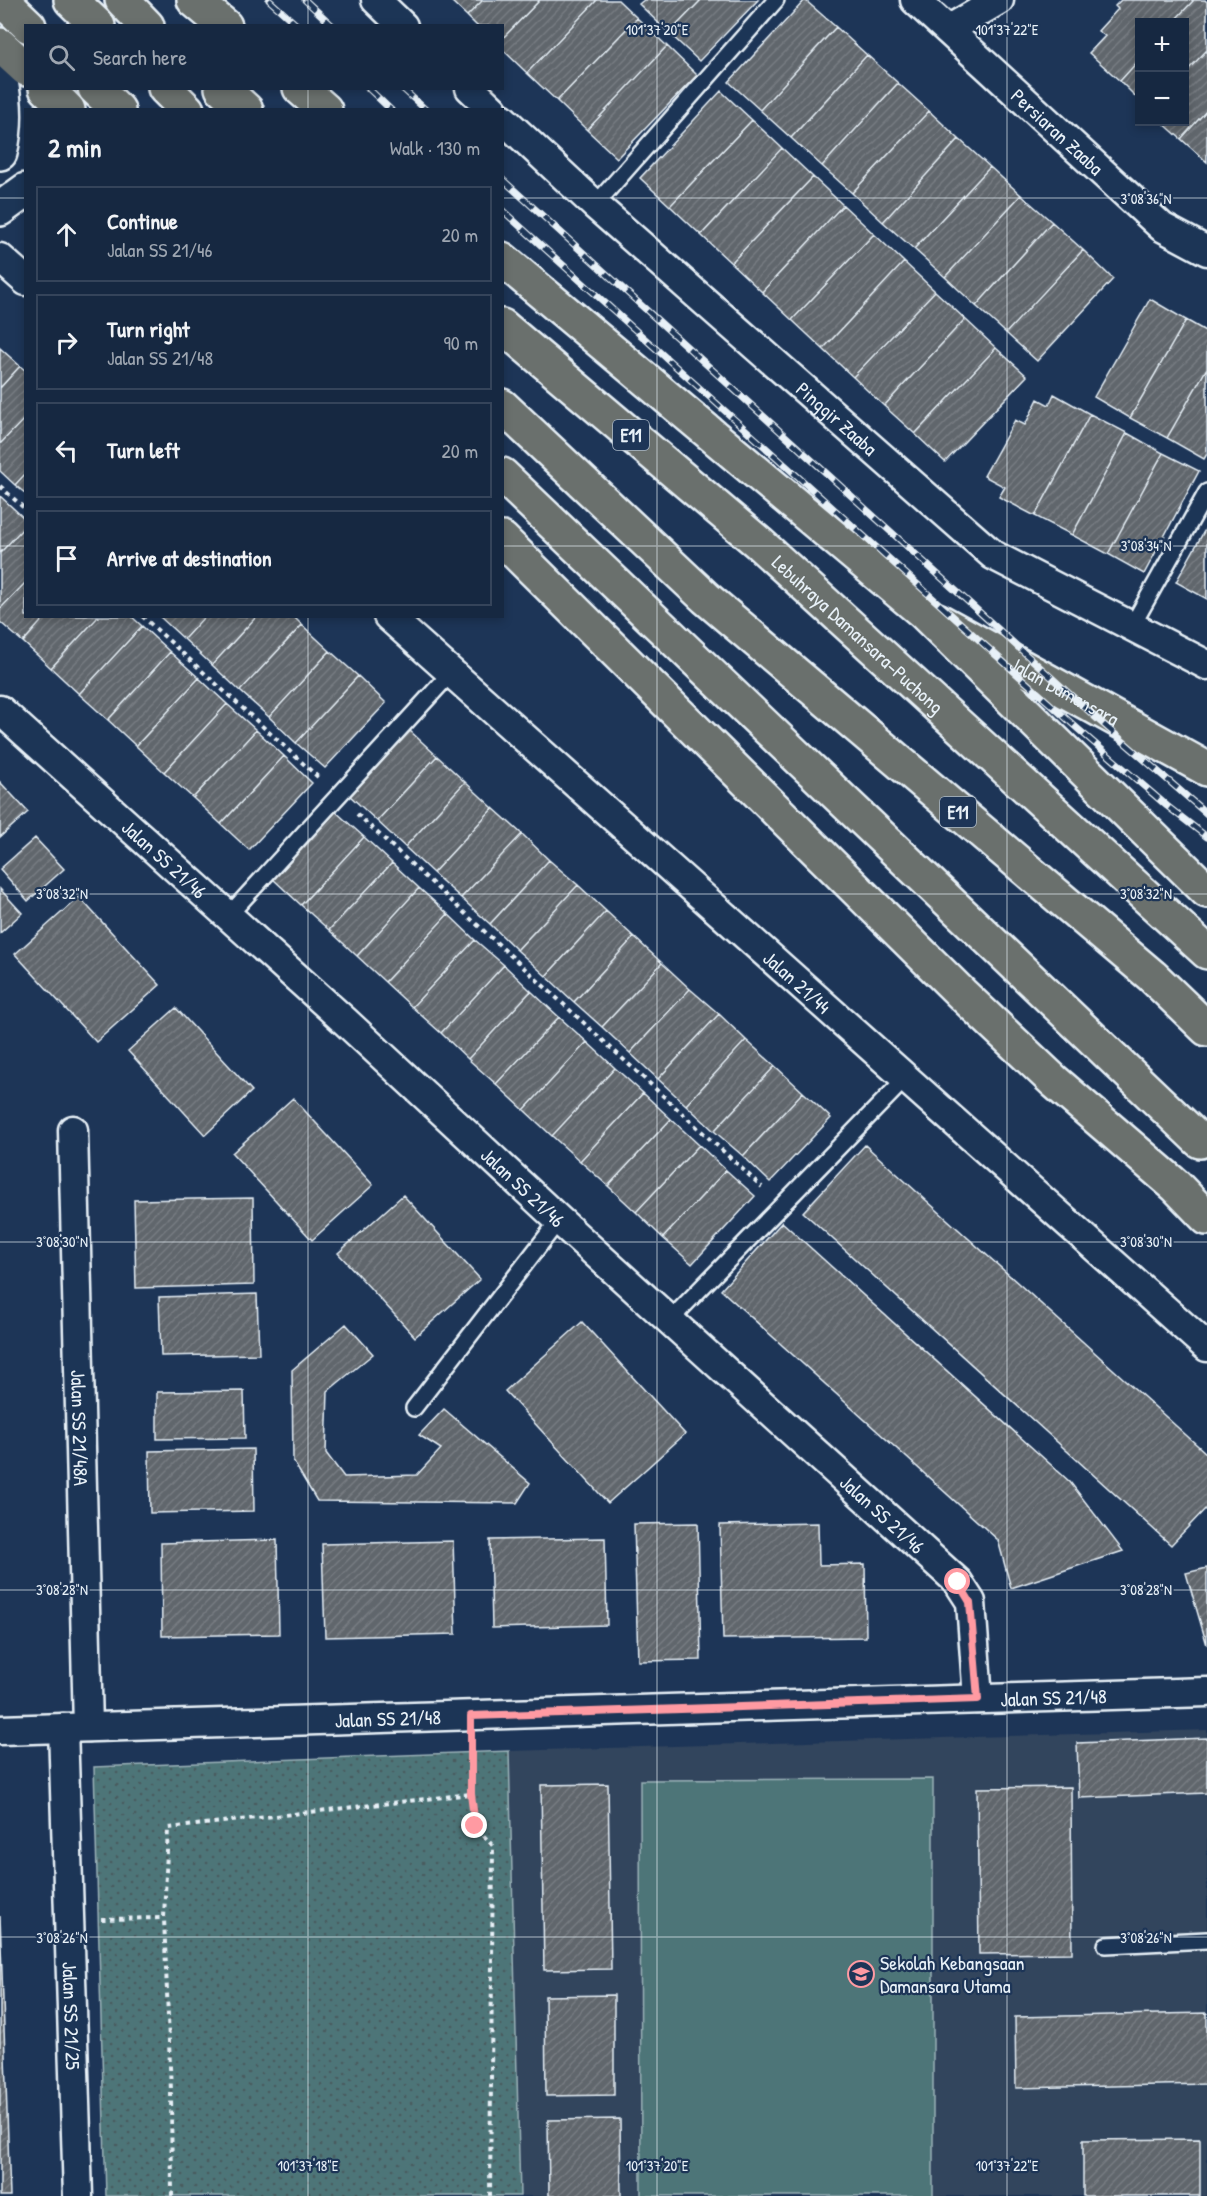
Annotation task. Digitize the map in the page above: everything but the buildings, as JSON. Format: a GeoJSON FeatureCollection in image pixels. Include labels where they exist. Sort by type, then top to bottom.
{"type":"FeatureCollection","features":[{"type":"Feature","properties":{"kind":"main road"},"geometry":{"type":"LineString","coordinates":[[2,0],[27,24]]}},
{"type":"Feature","properties":{"kind":"main road"},"geometry":{"type":"LineString","coordinates":[[71,0],[96,24]]}},
{"type":"Feature","properties":{"kind":"main road"},"geometry":{"type":"LineString","coordinates":[[122,0],[145,24]]}},
{"type":"Feature","properties":{"kind":"main road"},"geometry":{"type":"LineString","coordinates":[[194,0],[223,24]]}},
{"type":"Feature","properties":{"kind":"main road"},"geometry":{"type":"LineString","coordinates":[[0,45],[24,67]]}},
{"type":"Feature","properties":{"kind":"main road"},"geometry":{"type":"LineString","coordinates":[[48,90],[66,108]]}},
{"type":"Feature","properties":{"kind":"main road"},"geometry":{"type":"LineString","coordinates":[[97,90],[116,108]]}},
{"type":"Feature","properties":{"kind":"main road"},"geometry":{"type":"LineString","coordinates":[[167,90],[186,108]]}},
{"type":"Feature","properties":{"kind":"main road"},"geometry":{"type":"LineString","coordinates":[[224,90],[244,108]]}},
{"type":"Feature","properties":{"kind":"main road"},"geometry":{"type":"LineString","coordinates":[[302,90],[322,108]]}},
{"type":"Feature","properties":{"kind":"main road"},"geometry":{"type":"LineString","coordinates":[[504,261],[923,612],[1207,891]]}},
{"type":"Feature","properties":{"kind":"main road","name":"Lebuhraya Damansara–Puchong"},"geometry":{"type":"LineString","coordinates":[[504,328],[760,544],[1207,952]]}},
{"type":"Feature","properties":{"kind":"main road","name":"E11"},"geometry":{"type":"LineString","coordinates":[[504,408],[706,598],[1152,976],[1207,1029]]}},
{"type":"Feature","properties":{"kind":"main road"},"geometry":{"type":"LineString","coordinates":[[504,477],[1200,1141]]}},
{"type":"Feature","properties":{"kind":"main road"},"geometry":{"type":"LineString","coordinates":[[504,541],[962,994],[1054,1081],[1176,1186],[1207,1218]]}},
{"type":"Feature","properties":{"kind":"main road","name":"Jalan Damansara"},"geometry":{"type":"LineString","coordinates":[[923,612],[1207,769]]}},
{"type":"Feature","properties":{"kind":"main road"},"geometry":{"type":"LineString","coordinates":[[1176,1186],[1207,1201]]}},
{"type":"Feature","properties":{"kind":"street"},"geometry":{"type":"LineString","coordinates":[[376,0],[401,24]]}},
{"type":"Feature","properties":{"kind":"street","name":"Persiaran Zaaba"},"geometry":{"type":"LineString","coordinates":[[915,0],[1162,227],[1207,251]]}},
{"type":"Feature","properties":{"kind":"street"},"geometry":{"type":"LineString","coordinates":[[948,30],[999,0]]}},
{"type":"Feature","properties":{"kind":"street"},"geometry":{"type":"LineString","coordinates":[[0,78],[4,96],[4,137],[0,153]]}},
{"type":"Feature","properties":{"kind":"street"},"geometry":{"type":"LineString","coordinates":[[472,90],[491,108]]}},
{"type":"Feature","properties":{"kind":"street","name":"Pinggir Zaaba"},"geometry":{"type":"LineString","coordinates":[[504,120],[595,205],[993,555],[1207,665]]}},
{"type":"Feature","properties":{"kind":"street"},"geometry":{"type":"LineString","coordinates":[[0,209],[24,191]]}},
{"type":"Feature","properties":{"kind":"street"},"geometry":{"type":"LineString","coordinates":[[0,258],[24,279]]}},
{"type":"Feature","properties":{"kind":"street","name":"Jalan 21/44"},"geometry":{"type":"LineString","coordinates":[[390,618],[450,674],[1207,1347]]}},
{"type":"Feature","properties":{"kind":"street","name":"Jalan SS 21/46"},"geometry":{"type":"LineString","coordinates":[[0,710],[346,1022],[559,1220],[958,1582],[970,1602],[978,1699]]}},
{"type":"Feature","properties":{"kind":"street","name":"Jalan SS 21/48A"},"geometry":{"type":"LineString","coordinates":[[73,1130],[75,1728]]}},
{"type":"Feature","properties":{"kind":"street","name":"Jalan SS 21/48"},"geometry":{"type":"LineString","coordinates":[[0,1730],[1207,1692]]}},
{"type":"Feature","properties":{"kind":"street","name":"Jalan SS 21/25"},"geometry":{"type":"LineString","coordinates":[[75,1728],[69,1920],[78,2196]]}},
{"type":"Feature","properties":{"kind":"lane"},"geometry":{"type":"LineString","coordinates":[[595,205],[776,0]]}},
{"type":"Feature","properties":{"kind":"lane"},"geometry":{"type":"LineString","coordinates":[[1132,626],[1207,492]]}},
{"type":"Feature","properties":{"kind":"lane"},"geometry":{"type":"LineString","coordinates":[[227,917],[450,674]]}},
{"type":"Feature","properties":{"kind":"lane"},"geometry":{"type":"LineString","coordinates":[[670,1320],[905,1079]]}},
{"type":"Feature","properties":{"kind":"lane"},"geometry":{"type":"LineString","coordinates":[[414,1408],[559,1220]]}},
{"type":"Feature","properties":{"kind":"lane"},"geometry":{"type":"LineString","coordinates":[[1106,1945],[1207,1940]]}},
{"type":"Feature","properties":{"kind":"path"},"geometry":{"type":"LineString","coordinates":[[0,486],[24,508]]}},
{"type":"Feature","properties":{"kind":"path"},"geometry":{"type":"LineString","coordinates":[[144,618],[781,1205]]}},
{"type":"Feature","properties":{"kind":"path"},"geometry":{"type":"LineString","coordinates":[[471,1716],[471,1794],[475,1826],[493,1846],[490,2196]]}},
{"type":"Feature","properties":{"kind":"path"},"geometry":{"type":"LineString","coordinates":[[172,2196],[171,2091],[164,1918],[168,1828],[471,1794]]}},
{"type":"Feature","properties":{"kind":"path"},"geometry":{"type":"LineString","coordinates":[[69,1920],[164,1918]]}},
{"type":"Feature","properties":{"kind":"shaded area","name":"Sekolah Kebangsaan Damansara Utama"},"geometry":{"type":"Polygon","coordinates":[[[1207,1730],[1207,2196],[520,2196],[509,1751],[1207,1730]]]}},
{"type":"Feature","properties":{"kind":"green space"},"geometry":{"type":"Polygon","coordinates":[[[509,1751],[520,2196],[106,2196],[94,1767],[509,1751]]]}},
{"type":"Feature","properties":{"kind":"green space"},"geometry":{"type":"Polygon","coordinates":[[[933,1779],[933,2196],[641,2196],[640,1780],[933,1779]]]}},
{"type":"Feature","properties":{"kind":"railway"},"geometry":{"type":"LineString","coordinates":[[269,0],[296,24]]}},
{"type":"Feature","properties":{"kind":"railway"},"geometry":{"type":"LineString","coordinates":[[305,0],[331,24]]}},
{"type":"Feature","properties":{"kind":"railway"},"geometry":{"type":"LineString","coordinates":[[370,90],[389,108]]}},
{"type":"Feature","properties":{"kind":"railway"},"geometry":{"type":"LineString","coordinates":[[404,90],[424,108]]}},
{"type":"Feature","properties":{"kind":"railway"},"geometry":{"type":"LineString","coordinates":[[504,181],[1094,716],[1207,814]]}},
{"type":"Feature","properties":{"kind":"railway"},"geometry":{"type":"LineString","coordinates":[[504,212],[1078,729],[1167,806],[1207,837]]}},
{"type":"Feature","properties":{"kind":"place","name":"Sekolah Kebangsaan Damansara Utama"},"geometry":{"type":"Point","coordinates":[861,1974]}},
{"type":"Feature","properties":{"kind":"route"},"geometry":{"type":"LineString","coordinates":[[475,1826],[471,1794],[471,1716],[978,1699],[970,1602],[958,1582]]}}]}
